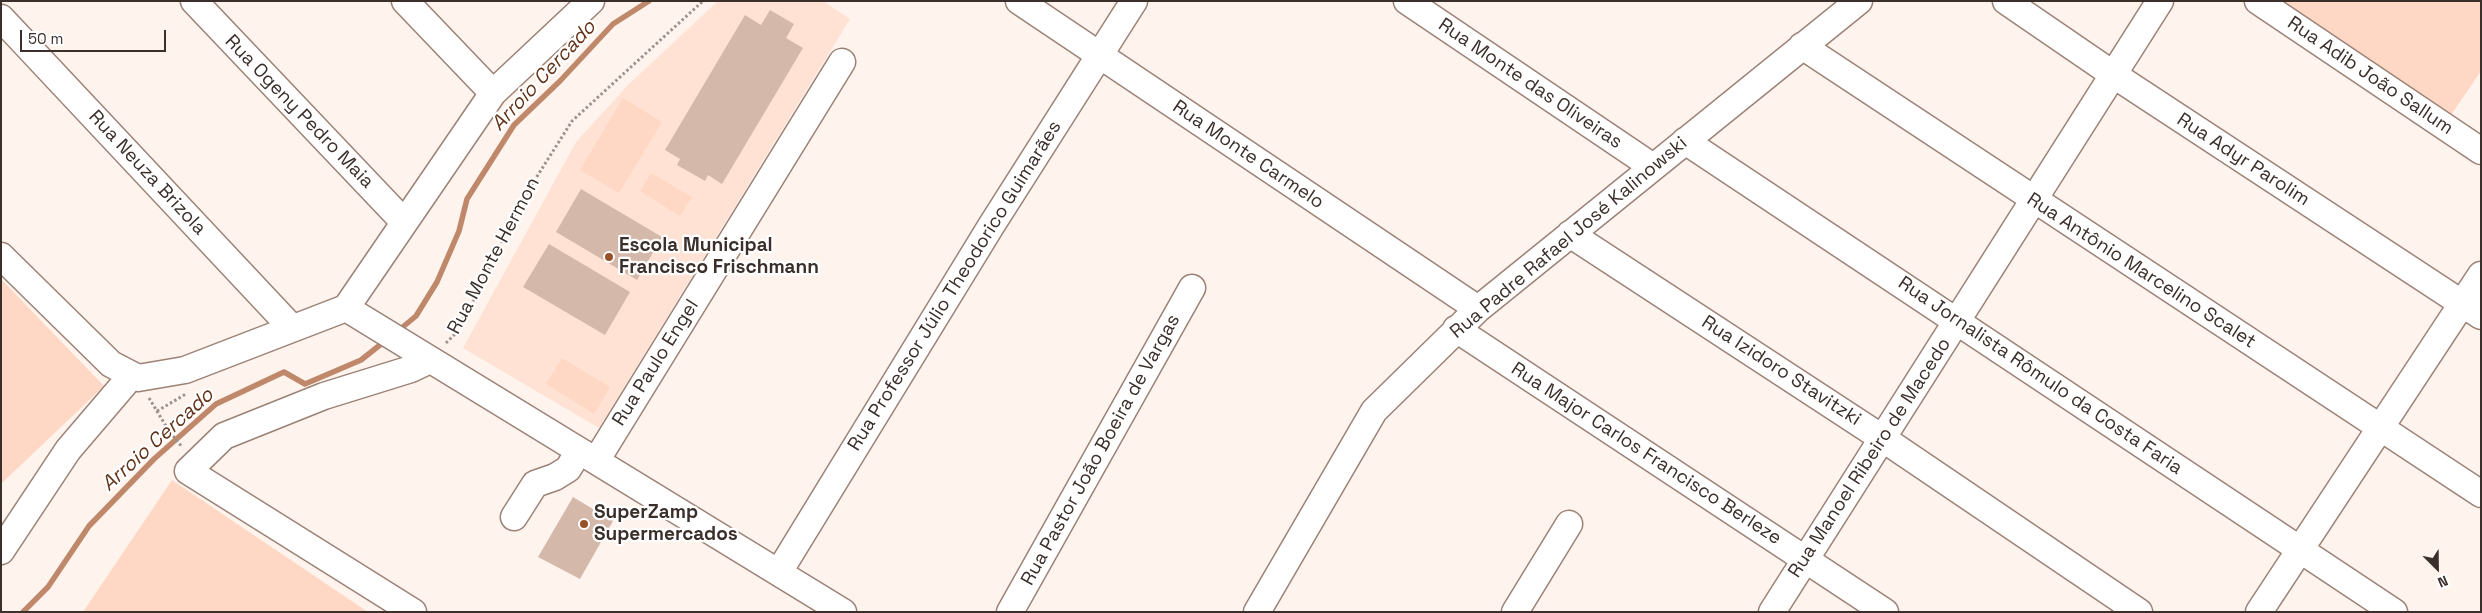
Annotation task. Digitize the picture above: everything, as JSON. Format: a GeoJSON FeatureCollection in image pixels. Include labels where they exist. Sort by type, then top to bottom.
{"type":"FeatureCollection","features":[{"type":"Feature","properties":{"kind":"street","name":"Rua Ogeny Pedro Maia"},"geometry":{"type":"LineString","coordinates":[[194,1],[404,222]]}},
{"type":"Feature","properties":{"kind":"street"},"geometry":{"type":"LineString","coordinates":[[405,1],[493,93]]}},
{"type":"Feature","properties":{"kind":"street"},"geometry":{"type":"LineString","coordinates":[[1,256],[112,364],[135,377],[185,370],[346,308],[493,93],[591,1]]}},
{"type":"Feature","properties":{"kind":"street","name":"Rua Monte Carmelo"},"geometry":{"type":"LineString","coordinates":[[1019,1],[1478,308]]}},
{"type":"Feature","properties":{"kind":"street","name":"Rua Professor Júlio Theodorico Guimarães"},"geometry":{"type":"LineString","coordinates":[[779,572],[991,226],[1134,1]]}},
{"type":"Feature","properties":{"kind":"street","name":"Rua Monte das Oliveiras"},"geometry":{"type":"LineString","coordinates":[[1408,1],[1653,167]]}},
{"type":"Feature","properties":{"kind":"street","name":"Rua Adyr Parolim"},"geometry":{"type":"LineString","coordinates":[[2006,1],[2114,75],[2471,310]]}},
{"type":"Feature","properties":{"kind":"street","name":"Rua Manoel Ribeiro de Macedo"},"geometry":{"type":"LineString","coordinates":[[1772,612],[2160,1]]}},
{"type":"Feature","properties":{"kind":"street","name":"Rua Adib João Sallum"},"geometry":{"type":"LineString","coordinates":[[2258,1],[2481,152]]}},
{"type":"Feature","properties":{"kind":"street","name":"Rua Padre Rafael José Kalinowski"},"geometry":{"type":"LineString","coordinates":[[1257,612],[1374,411],[1478,308],[1802,46],[1843,5]]}},
{"type":"Feature","properties":{"kind":"street","name":"Rua Neuza Brizola"},"geometry":{"type":"LineString","coordinates":[[1,18],[292,328]]}},
{"type":"Feature","properties":{"kind":"street","name":"Rua Antônio Marcelino Scalet"},"geometry":{"type":"LineString","coordinates":[[1802,46],[2034,201],[2481,494]]}},
{"type":"Feature","properties":{"kind":"street","name":"Rua Paulo Engel"},"geometry":{"type":"LineString","coordinates":[[514,517],[535,484],[556,477],[587,456],[842,62]]}},
{"type":"Feature","properties":{"kind":"street","name":"Rua Jornalista Rômulo da Costa Faria"},"geometry":{"type":"LineString","coordinates":[[1685,141],[2394,612]]}},
{"type":"Feature","properties":{"kind":"street","name":"Rua Izidoro Stavitzki"},"geometry":{"type":"LineString","coordinates":[[1570,234],[1882,438],[2139,612]]}},
{"type":"Feature","properties":{"kind":"street"},"geometry":{"type":"LineString","coordinates":[[2259,612],[2380,428],[2471,310],[2481,275]]}},
{"type":"Feature","properties":{"kind":"street","name":"Rua Pastor João Boeira de Vargas"},"geometry":{"type":"LineString","coordinates":[[1010,612],[1192,288]]}},
{"type":"Feature","properties":{"kind":"street"},"geometry":{"type":"LineString","coordinates":[[346,308],[841,611]]}},
{"type":"Feature","properties":{"kind":"street","name":"Rua Major Carlos Francisco Berleze"},"geometry":{"type":"LineString","coordinates":[[1456,329],[1885,612]]}},
{"type":"Feature","properties":{"kind":"street"},"geometry":{"type":"LineString","coordinates":[[413,612],[187,461],[224,436],[324,396],[412,369],[422,355]]}},
{"type":"Feature","properties":{"kind":"street"},"geometry":{"type":"LineString","coordinates":[[1,551],[68,450],[135,377]]}},
{"type":"Feature","properties":{"kind":"street"},"geometry":{"type":"LineString","coordinates":[[1515,612],[1569,524]]}},
{"type":"Feature","properties":{"kind":"path","name":"Rua Monte Hermon"},"geometry":{"type":"LineString","coordinates":[[422,355],[455,334],[477,294],[519,205],[572,120],[703,1]]}},
{"type":"Feature","properties":{"kind":"path"},"geometry":{"type":"LineString","coordinates":[[135,377],[187,461]]}},
{"type":"Feature","properties":{"kind":"shaded area","name":"Escola Municipal Francisco Frischmann"},"geometry":{"type":"Polygon","coordinates":[[[718,1],[823,1],[850,19],[599,428],[463,348],[576,142],[629,84],[718,1]]]}},
{"type":"Feature","properties":{"kind":"shaded area"},"geometry":{"type":"Polygon","coordinates":[[[2270,1],[2481,1],[2481,71],[2447,121],[2270,1]]]}},
{"type":"Feature","properties":{"kind":"shaded area"},"geometry":{"type":"Polygon","coordinates":[[[623,98],[662,122],[619,193],[580,170],[623,98]]]}},
{"type":"Feature","properties":{"kind":"shaded area"},"geometry":{"type":"Polygon","coordinates":[[[651,173],[692,197],[680,216],[640,191],[651,173]]]}},
{"type":"Feature","properties":{"kind":"shaded area"},"geometry":{"type":"Polygon","coordinates":[[[1,279],[104,386],[1,484],[1,279]]]}},
{"type":"Feature","properties":{"kind":"shaded area"},"geometry":{"type":"Polygon","coordinates":[[[562,358],[610,387],[594,414],[546,384],[562,358]]]}},
{"type":"Feature","properties":{"kind":"shaded area"},"geometry":{"type":"Polygon","coordinates":[[[172,480],[368,612],[83,612],[172,480]]]}},
{"type":"Feature","properties":{"kind":"building"},"geometry":{"type":"Polygon","coordinates":[[[770,10],[794,24],[786,38],[803,48],[722,184],[708,175],[705,181],[677,165],[680,159],[665,150],[745,15],[761,25],[770,10]]]}},
{"type":"Feature","properties":{"kind":"building"},"geometry":{"type":"Polygon","coordinates":[[[581,189],[662,237],[637,280],[556,232],[581,189]]]}},
{"type":"Feature","properties":{"kind":"building"},"geometry":{"type":"Polygon","coordinates":[[[549,244],[630,292],[605,335],[523,287],[549,244]]]}},
{"type":"Feature","properties":{"kind":"building"},"geometry":{"type":"Polygon","coordinates":[[[573,497],[613,521],[580,579],[538,557],[573,497]]]}},
{"type":"Feature","properties":{"kind":"waterway","name":"Arroio Cercado"},"geometry":{"type":"LineString","coordinates":[[398,331],[416,316],[437,282],[459,231],[467,199],[514,125],[560,81],[613,24],[649,1]]}},
{"type":"Feature","properties":{"kind":"waterway","name":"Arroio Cercado"},"geometry":{"type":"LineString","coordinates":[[23,612],[48,587],[89,526],[154,459],[216,404],[284,372],[305,384],[361,360],[385,341]]}},
{"type":"Feature","properties":{"kind":"place","name":"Escola Municipal Francisco Frischmann"},"geometry":{"type":"Point","coordinates":[609,257]}},
{"type":"Feature","properties":{"kind":"place","name":"SuperZamp Supermercados"},"geometry":{"type":"Point","coordinates":[584,524]}}]}
